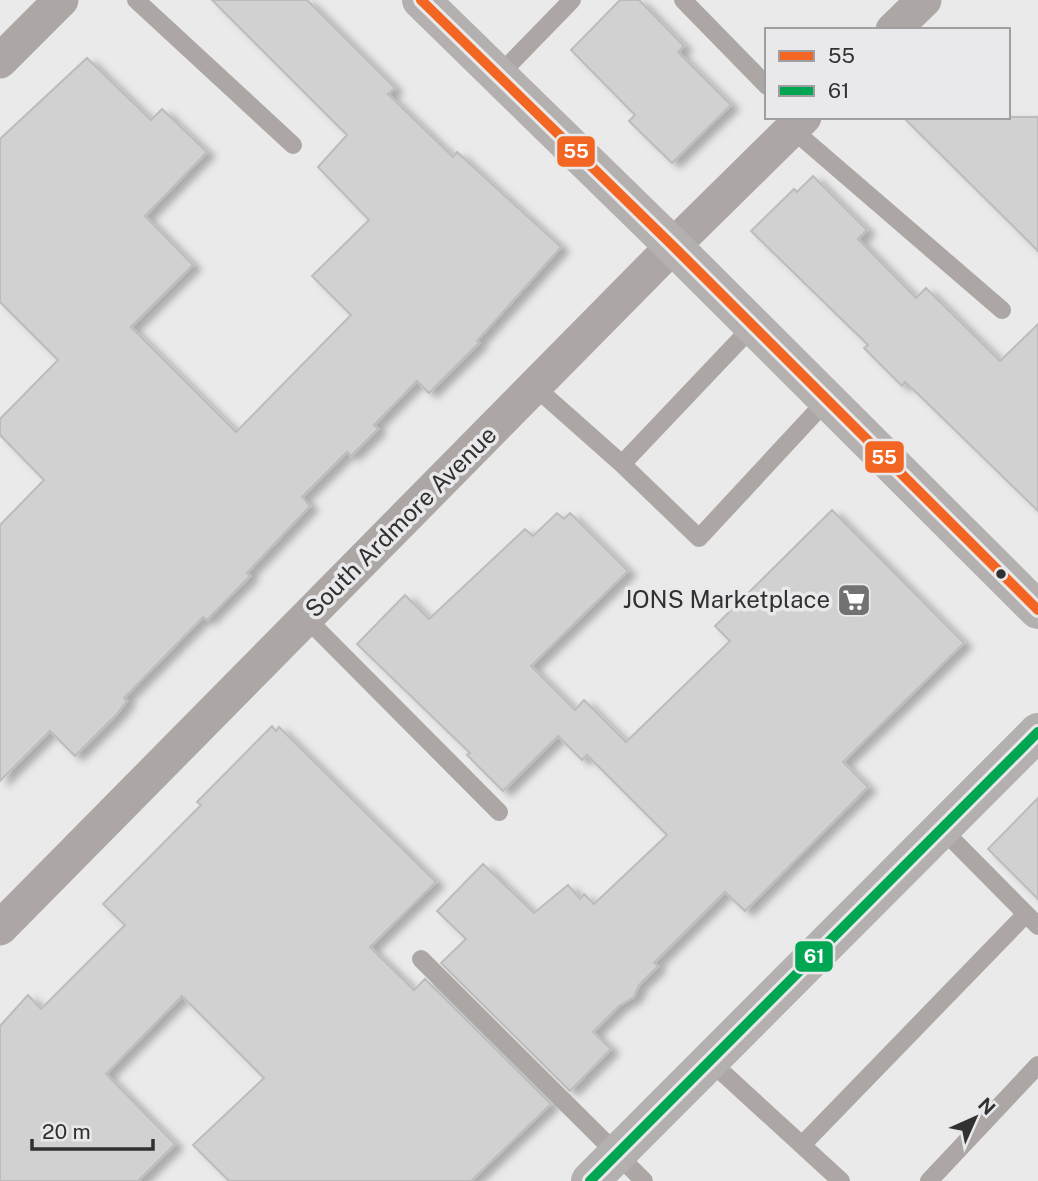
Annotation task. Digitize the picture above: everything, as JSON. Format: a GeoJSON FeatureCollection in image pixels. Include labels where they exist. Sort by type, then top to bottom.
{"type":"FeatureCollection","features":[{"type":"Feature","properties":{"kind":"main road"},"geometry":{"type":"LineString","coordinates":[[421,0],[673,246],[1038,610]]}},
{"type":"Feature","properties":{"kind":"main road"},"geometry":{"type":"LineString","coordinates":[[590,1181],[1038,732]]}},
{"type":"Feature","properties":{"kind":"street"},"geometry":{"type":"LineString","coordinates":[[0,61],[61,0]]}},
{"type":"Feature","properties":{"kind":"street"},"geometry":{"type":"LineString","coordinates":[[895,28],[924,0]]}},
{"type":"Feature","properties":{"kind":"street","name":"South Ardmore Avenue"},"geometry":{"type":"LineString","coordinates":[[0,928],[798,121]]}},
{"type":"Feature","properties":{"kind":"lane"},"geometry":{"type":"LineString","coordinates":[[136,0],[293,145]]}},
{"type":"Feature","properties":{"kind":"lane"},"geometry":{"type":"LineString","coordinates":[[499,76],[572,0]]}},
{"type":"Feature","properties":{"kind":"lane"},"geometry":{"type":"LineString","coordinates":[[683,0],[765,84]]}},
{"type":"Feature","properties":{"kind":"lane"},"geometry":{"type":"LineString","coordinates":[[798,121],[1002,310]]}},
{"type":"Feature","properties":{"kind":"lane"},"geometry":{"type":"LineString","coordinates":[[622,464],[753,326]]}},
{"type":"Feature","properties":{"kind":"lane"},"geometry":{"type":"LineString","coordinates":[[534,386],[622,464],[699,538],[827,400]]}},
{"type":"Feature","properties":{"kind":"lane"},"geometry":{"type":"LineString","coordinates":[[306,618],[499,812]]}},
{"type":"Feature","properties":{"kind":"lane"},"geometry":{"type":"LineString","coordinates":[[803,1144],[1032,920],[942,829]]}},
{"type":"Feature","properties":{"kind":"lane"},"geometry":{"type":"LineString","coordinates":[[421,959],[644,1181]]}},
{"type":"Feature","properties":{"kind":"lane"},"geometry":{"type":"LineString","coordinates":[[710,1061],[841,1181]]}},
{"type":"Feature","properties":{"kind":"lane"},"geometry":{"type":"LineString","coordinates":[[929,1181],[1038,1065]]}},
{"type":"Feature","properties":{"kind":"building"},"geometry":{"type":"Polygon","coordinates":[[[212,0],[307,0],[395,88],[388,94],[453,157],[457,152],[561,247],[477,341],[479,343],[429,393],[417,381],[374,425],[378,429],[351,456],[347,452],[302,497],[310,506],[247,573],[250,576],[207,620],[203,617],[124,698],[127,701],[116,715],[75,756],[50,731],[0,781],[0,525],[44,480],[0,435],[0,419],[58,360],[0,302],[0,139],[87,58],[151,120],[162,109],[207,152],[145,216],[193,265],[131,327],[236,432],[351,315],[312,276],[369,220],[318,167],[347,135],[212,0]]]}},
{"type":"Feature","properties":{"kind":"building"},"geometry":{"type":"Polygon","coordinates":[[[620,0],[639,0],[684,46],[678,52],[731,105],[672,163],[629,121],[635,115],[571,50],[620,0]]]}},
{"type":"Feature","properties":{"kind":"building"},"geometry":{"type":"Polygon","coordinates":[[[1038,117],[1038,251],[905,119],[1038,117]]]}},
{"type":"Feature","properties":{"kind":"building"},"geometry":{"type":"Polygon","coordinates":[[[813,176],[867,230],[858,239],[916,298],[926,288],[1000,361],[1038,324],[1038,511],[905,382],[902,386],[864,348],[868,345],[751,231],[794,189],[797,192],[813,176]]]}},
{"type":"Feature","properties":{"kind":"building"},"geometry":{"type":"Polygon","coordinates":[[[832,510],[964,643],[843,762],[868,787],[745,911],[725,892],[654,963],[658,966],[639,985],[634,997],[619,1006],[593,1032],[611,1049],[570,1091],[441,963],[466,939],[437,911],[483,864],[534,913],[568,885],[580,899],[584,894],[594,904],[667,835],[587,755],[582,760],[558,736],[503,791],[467,755],[470,753],[357,644],[405,595],[429,619],[525,529],[533,536],[557,513],[564,519],[570,513],[628,571],[531,666],[575,710],[584,700],[626,742],[730,641],[715,626],[832,510]]]}},
{"type":"Feature","properties":{"kind":"building"},"geometry":{"type":"Polygon","coordinates":[[[272,726],[276,731],[279,727],[436,882],[370,947],[414,990],[425,979],[551,1104],[471,1181],[229,1181],[193,1145],[264,1078],[182,996],[106,1074],[175,1144],[138,1181],[0,1181],[0,1026],[28,995],[41,1009],[125,925],[103,904],[201,805],[197,802],[272,726]]]}},
{"type":"Feature","properties":{"kind":"building"},"geometry":{"type":"Polygon","coordinates":[[[1038,798],[1038,899],[988,849],[1038,798]]]}},
{"type":"Feature","properties":{"kind":"transit line","name":"55"},"geometry":{"type":"LineString","coordinates":[[421,0],[673,246],[1038,610]]}},
{"type":"Feature","properties":{"kind":"transit line","name":"61"},"geometry":{"type":"LineString","coordinates":[[590,1181],[1038,732]]}},
{"type":"Feature","properties":{"kind":"place","name":"JONS Marketplace"},"geometry":{"type":"Point","coordinates":[854,600]}}]}
